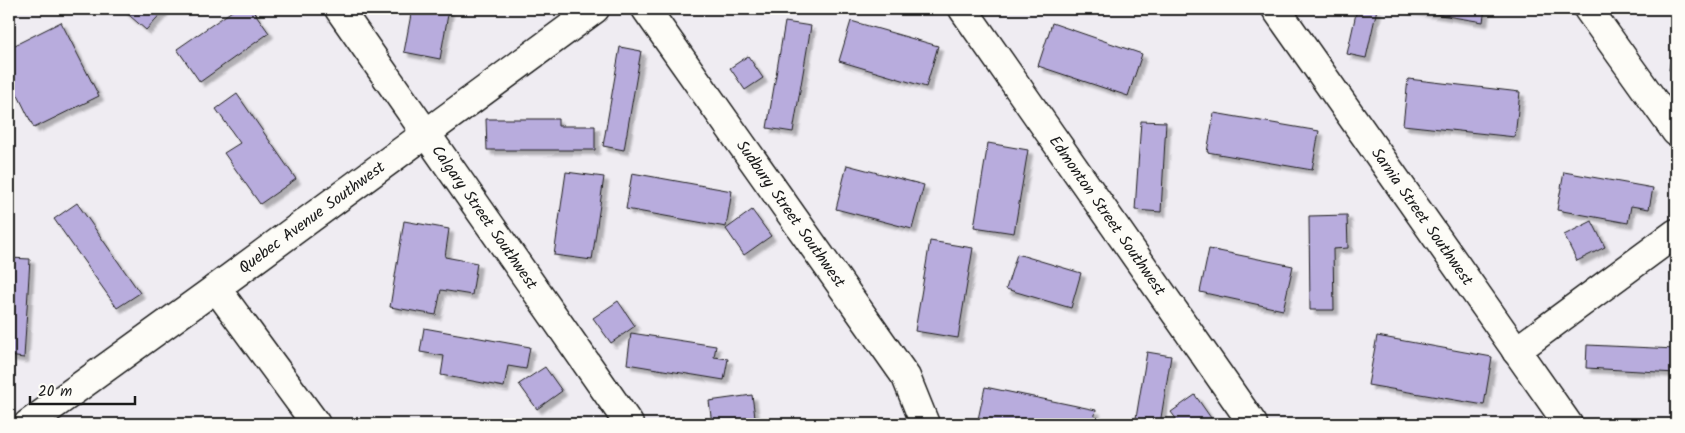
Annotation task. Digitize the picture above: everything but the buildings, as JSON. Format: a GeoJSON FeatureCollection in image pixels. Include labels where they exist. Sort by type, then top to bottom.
{"type":"FeatureCollection","features":[{"type":"Feature","properties":{"kind":"street","name":"Calgary Street Southwest"},"geometry":{"type":"LineString","coordinates":[[339,9],[427,132],[629,424]]}},
{"type":"Feature","properties":{"kind":"street","name":"Quebec Avenue Southwest"},"geometry":{"type":"LineString","coordinates":[[28,424],[595,9]]}},
{"type":"Feature","properties":{"kind":"street","name":"Sudbury Street Southwest"},"geometry":{"type":"LineString","coordinates":[[646,9],[906,377],[925,424]]}},
{"type":"Feature","properties":{"kind":"street","name":"Edmonton Street Southwest"},"geometry":{"type":"LineString","coordinates":[[963,9],[1253,424]]}},
{"type":"Feature","properties":{"kind":"street","name":"Sarnia Street Southwest"},"geometry":{"type":"LineString","coordinates":[[1276,9],[1568,424]]}},
{"type":"Feature","properties":{"kind":"street"},"geometry":{"type":"LineString","coordinates":[[1588,9],[1676,132]]}},
{"type":"Feature","properties":{"kind":"street"},"geometry":{"type":"LineString","coordinates":[[1516,352],[1676,233]]}},
{"type":"Feature","properties":{"kind":"street"},"geometry":{"type":"LineString","coordinates":[[216,288],[316,424]]}}]}
